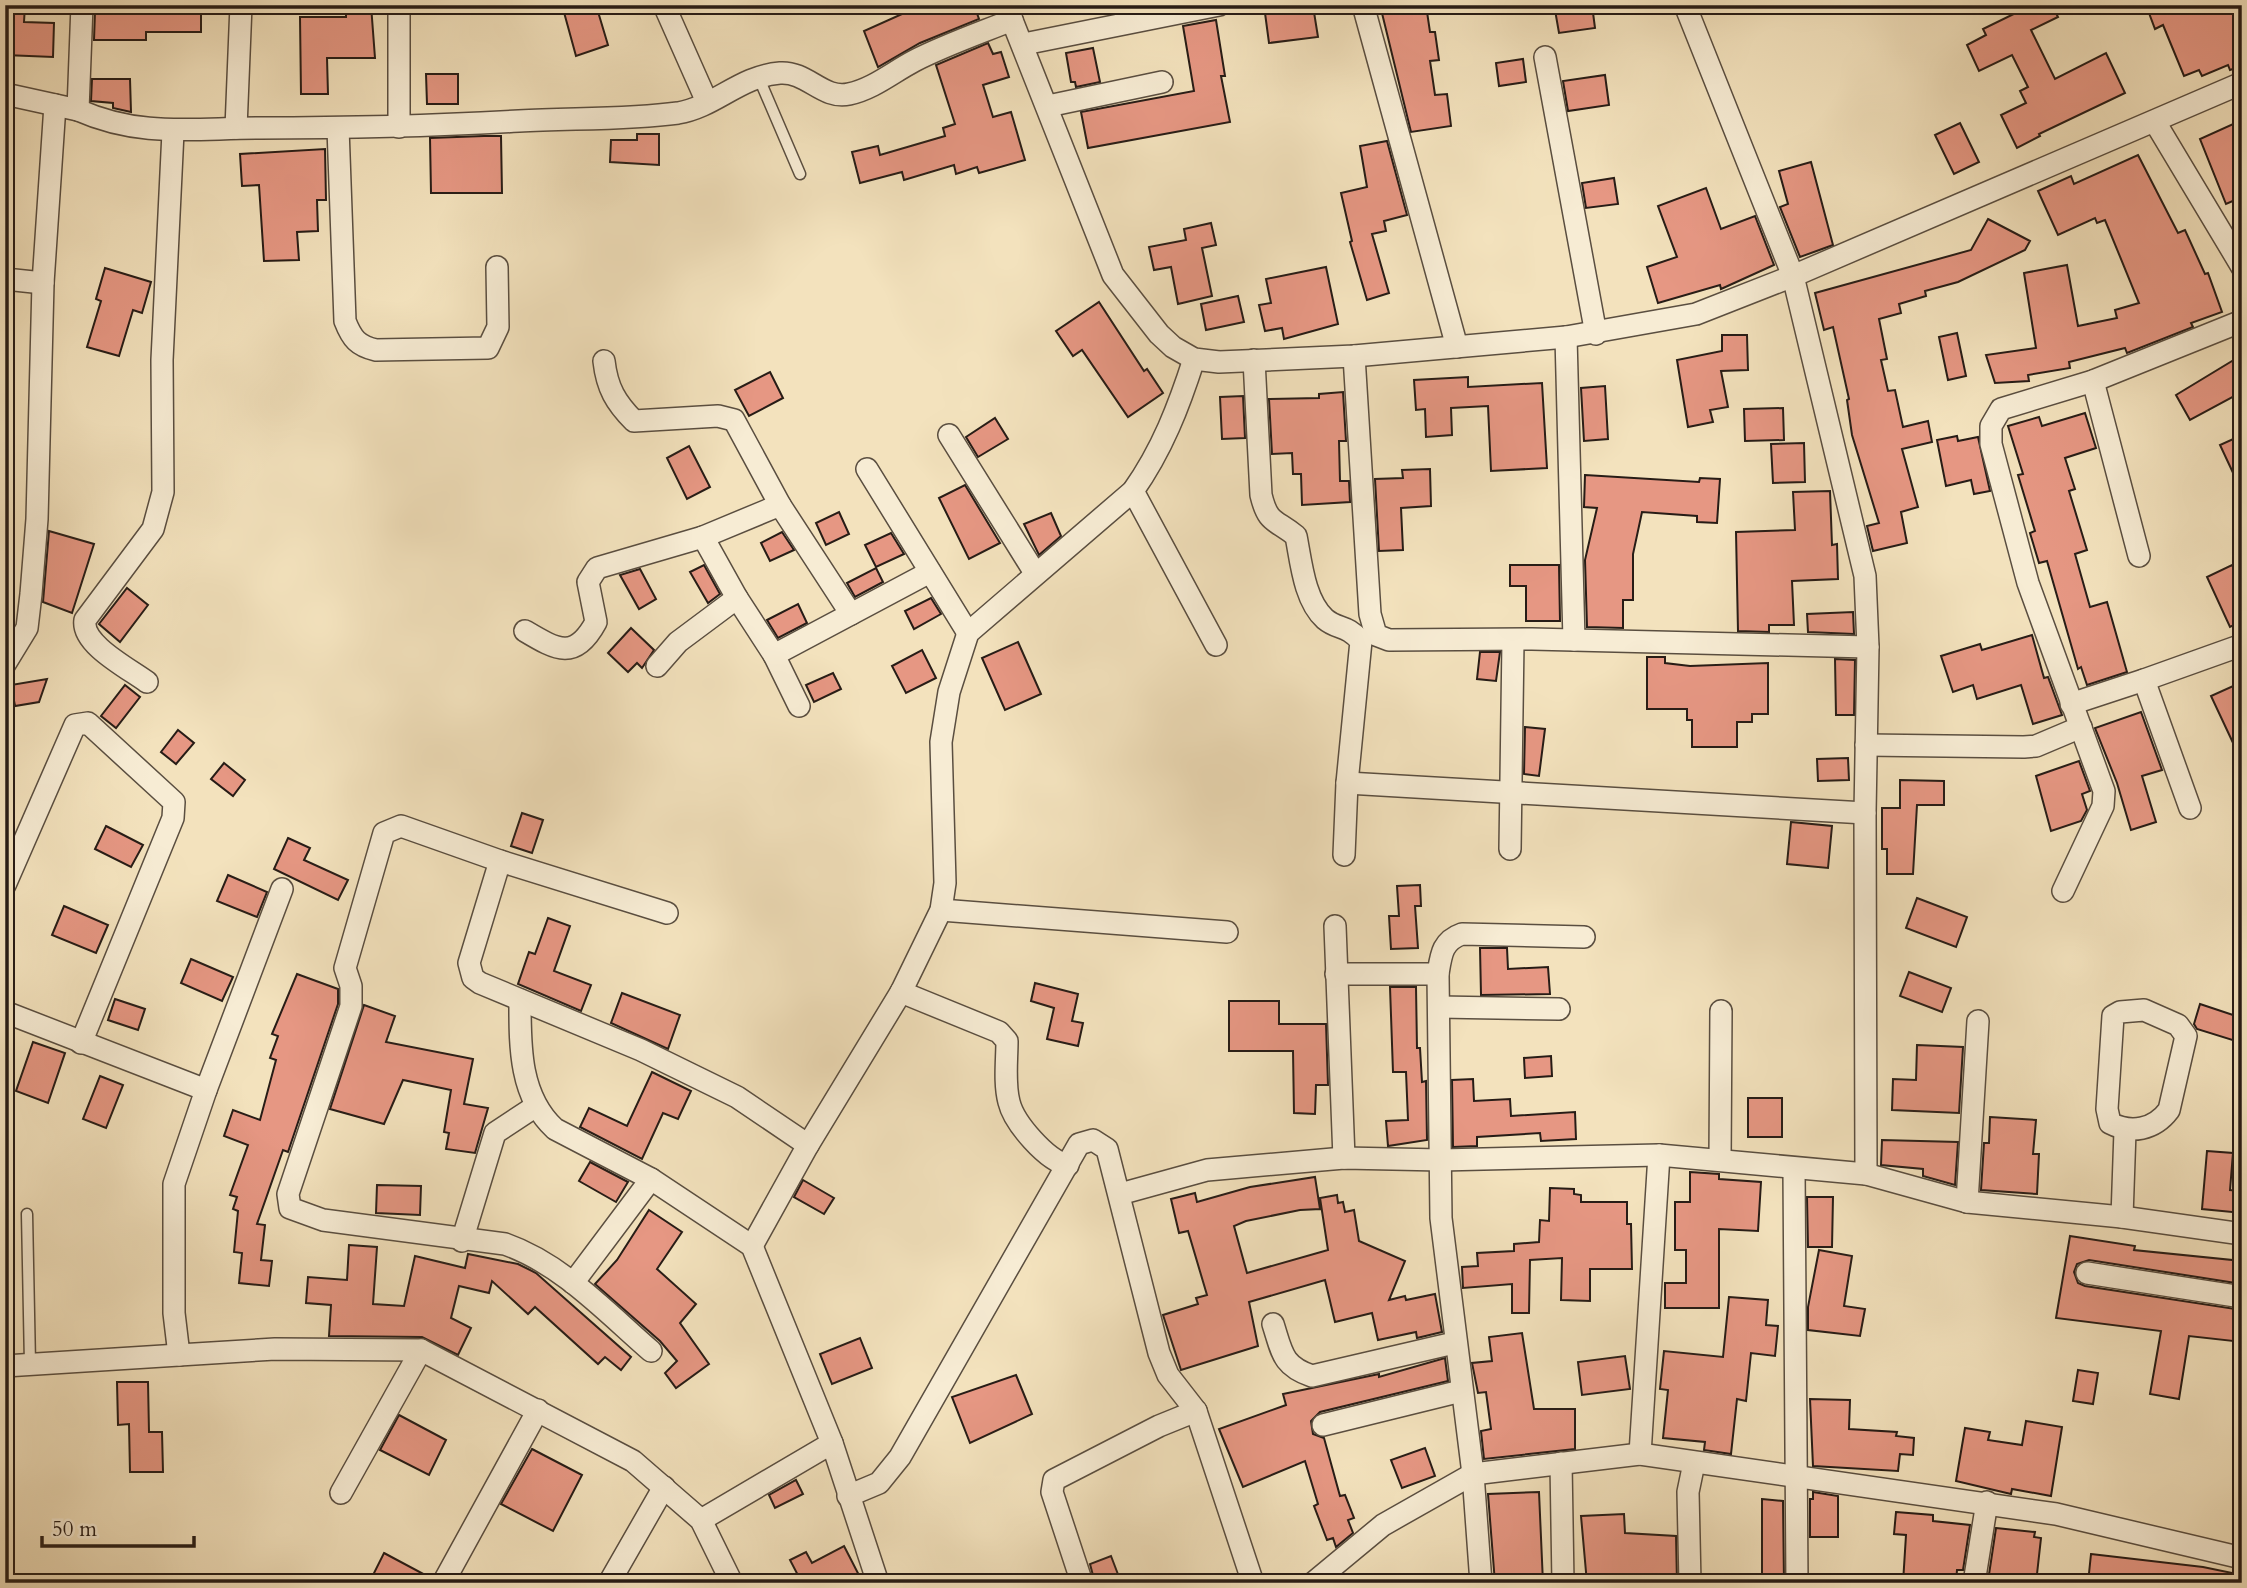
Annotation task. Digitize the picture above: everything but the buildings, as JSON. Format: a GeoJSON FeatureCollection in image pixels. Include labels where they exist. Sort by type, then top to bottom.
{"type":"FeatureCollection","features":[{"type":"Feature","properties":{"kind":"street"},"geometry":{"type":"LineString","coordinates":[[78,110],[82,5]]}},
{"type":"Feature","properties":{"kind":"street"},"geometry":{"type":"LineString","coordinates":[[236,128],[241,5]]}},
{"type":"Feature","properties":{"kind":"street"},"geometry":{"type":"LineString","coordinates":[[399,5],[399,127]]}},
{"type":"Feature","properties":{"kind":"street"},"geometry":{"type":"LineString","coordinates":[[664,5],[707,102]]}},
{"type":"Feature","properties":{"kind":"street"},"geometry":{"type":"LineString","coordinates":[[1024,44],[1219,5]]}},
{"type":"Feature","properties":{"kind":"street"},"geometry":{"type":"LineString","coordinates":[[1363,5],[1457,346]]}},
{"type":"Feature","properties":{"kind":"street"},"geometry":{"type":"LineString","coordinates":[[1685,5],[1793,276],[1865,576],[1868,647],[1865,813],[1866,1174]]}},
{"type":"Feature","properties":{"kind":"street"},"geometry":{"type":"LineString","coordinates":[[5,94],[78,110],[103,121],[136,129],[173,132],[236,128],[399,127],[679,113],[758,76],[783,73],[797,75],[826,92],[845,95],[862,90],[1009,13],[1024,44],[1113,275],[1159,334],[1194,359],[1254,360],[1354,356],[1596,334],[1696,314],[1793,276],[2242,83]]}},
{"type":"Feature","properties":{"kind":"street"},"geometry":{"type":"LineString","coordinates":[[1545,57],[1596,334]]}},
{"type":"Feature","properties":{"kind":"street"},"geometry":{"type":"LineString","coordinates":[[1048,106],[1162,82]]}},
{"type":"Feature","properties":{"kind":"street"},"geometry":{"type":"LineString","coordinates":[[5,664],[27,628],[31,594],[37,519],[43,283],[55,105]]}},
{"type":"Feature","properties":{"kind":"street"},"geometry":{"type":"LineString","coordinates":[[2155,122],[2242,267]]}},
{"type":"Feature","properties":{"kind":"street"},"geometry":{"type":"LineString","coordinates":[[338,128],[345,320],[351,335],[360,346],[376,350],[488,348],[498,327],[497,267]]}},
{"type":"Feature","properties":{"kind":"street"},"geometry":{"type":"LineString","coordinates":[[147,682],[88,639],[84,627],[85,620],[153,529],[160,513],[163,492],[162,360],[173,132]]}},
{"type":"Feature","properties":{"kind":"street"},"geometry":{"type":"LineString","coordinates":[[5,279],[43,283]]}},
{"type":"Feature","properties":{"kind":"street"},"geometry":{"type":"LineString","coordinates":[[2063,891],[2104,806],[2104,791],[2028,583],[1991,444],[1991,426],[2001,410],[2093,381],[2242,321]]}},
{"type":"Feature","properties":{"kind":"street"},"geometry":{"type":"LineString","coordinates":[[1566,337],[1574,640]]}},
{"type":"Feature","properties":{"kind":"street"},"geometry":{"type":"LineString","coordinates":[[1354,356],[1371,625],[1376,635],[1389,640],[1574,640],[1868,647]]}},
{"type":"Feature","properties":{"kind":"street"},"geometry":{"type":"LineString","coordinates":[[752,1246],[808,1145],[901,992],[941,910],[945,883],[940,742],[949,692],[968,633],[1133,491],[1153,463],[1163,442],[1194,359]]}},
{"type":"Feature","properties":{"kind":"street"},"geometry":{"type":"LineString","coordinates":[[1254,360],[1261,495],[1266,514],[1275,524],[1296,536],[1311,597],[1324,618],[1336,626],[1351,629],[1361,641],[1346,783],[1344,855]]}},
{"type":"Feature","properties":{"kind":"street"},"geometry":{"type":"LineString","coordinates":[[604,361],[606,380],[617,404],[634,421],[718,416],[734,420],[780,505],[851,614]]}},
{"type":"Feature","properties":{"kind":"street"},"geometry":{"type":"LineString","coordinates":[[2093,381],[2139,556]]}},
{"type":"Feature","properties":{"kind":"street"},"geometry":{"type":"LineString","coordinates":[[949,435],[1035,573]]}},
{"type":"Feature","properties":{"kind":"street"},"geometry":{"type":"LineString","coordinates":[[867,469],[968,633]]}},
{"type":"Feature","properties":{"kind":"street"},"geometry":{"type":"LineString","coordinates":[[1133,491],[1216,645]]}},
{"type":"Feature","properties":{"kind":"street"},"geometry":{"type":"LineString","coordinates":[[525,631],[554,649],[570,649],[587,638],[596,622],[588,582],[597,568],[645,552],[682,546],[780,505]]}},
{"type":"Feature","properties":{"kind":"street"},"geometry":{"type":"LineString","coordinates":[[703,537],[737,598],[775,655],[799,706]]}},
{"type":"Feature","properties":{"kind":"street"},"geometry":{"type":"LineString","coordinates":[[775,655],[930,572]]}},
{"type":"Feature","properties":{"kind":"street"},"geometry":{"type":"LineString","coordinates":[[657,666],[678,642],[737,598]]}},
{"type":"Feature","properties":{"kind":"street"},"geometry":{"type":"LineString","coordinates":[[1336,626],[1371,625]]}},
{"type":"Feature","properties":{"kind":"street"},"geometry":{"type":"LineString","coordinates":[[1510,849],[1513,641]]}},
{"type":"Feature","properties":{"kind":"street"},"geometry":{"type":"LineString","coordinates":[[2071,704],[2240,652]]}},
{"type":"Feature","properties":{"kind":"street"},"geometry":{"type":"LineString","coordinates":[[2144,680],[2190,808]]}},
{"type":"Feature","properties":{"kind":"street"},"geometry":{"type":"LineString","coordinates":[[5,885],[75,725],[79,723],[88,723],[174,802],[173,818],[81,1043]]}},
{"type":"Feature","properties":{"kind":"street"},"geometry":{"type":"LineString","coordinates":[[1866,745],[2036,746],[2081,727]]}},
{"type":"Feature","properties":{"kind":"street"},"geometry":{"type":"LineString","coordinates":[[1346,783],[1865,813]]}},
{"type":"Feature","properties":{"kind":"street"},"geometry":{"type":"LineString","coordinates":[[651,1351],[573,1283],[529,1253],[505,1244],[462,1241],[323,1220],[294,1212],[290,1208],[288,1194],[351,1006],[351,986],[345,968],[384,833],[401,826],[500,861],[667,914]]}},
{"type":"Feature","properties":{"kind":"street"},"geometry":{"type":"LineString","coordinates":[[500,861],[469,963],[473,978],[641,1051],[737,1097],[808,1145]]}},
{"type":"Feature","properties":{"kind":"street"},"geometry":{"type":"LineString","coordinates":[[178,1355],[174,1313],[174,1184],[206,1090],[282,889]]}},
{"type":"Feature","properties":{"kind":"street"},"geometry":{"type":"LineString","coordinates":[[941,910],[1227,932]]}},
{"type":"Feature","properties":{"kind":"street"},"geometry":{"type":"LineString","coordinates":[[1335,926],[1344,1158]]}},
{"type":"Feature","properties":{"kind":"street"},"geometry":{"type":"LineString","coordinates":[[1481,1583],[1473,1474],[1454,1343],[1441,1218],[1438,974],[1441,950],[1451,938],[1462,934],[1584,937]]}},
{"type":"Feature","properties":{"kind":"street"},"geometry":{"type":"LineString","coordinates":[[1336,974],[1438,974]]}},
{"type":"Feature","properties":{"kind":"street"},"geometry":{"type":"LineString","coordinates":[[901,992],[999,1032],[1007,1041],[1007,1087],[1012,1113],[1048,1156],[1068,1165]]}},
{"type":"Feature","properties":{"kind":"street"},"geometry":{"type":"LineString","coordinates":[[520,1000],[523,1065],[536,1106],[555,1129],[651,1179],[752,1246],[832,1444],[878,1583]]}},
{"type":"Feature","properties":{"kind":"street"},"geometry":{"type":"LineString","coordinates":[[1439,1007],[1559,1009]]}},
{"type":"Feature","properties":{"kind":"street"},"geometry":{"type":"LineString","coordinates":[[2144,1010],[2178,1025],[2186,1036],[2184,1049],[2169,1110],[2152,1125],[2125,1131],[2110,1123],[2107,1109],[2113,1016],[2120,1012],[2144,1010]]}},
{"type":"Feature","properties":{"kind":"street"},"geometry":{"type":"LineString","coordinates":[[1720,1160],[1721,1011]]}},
{"type":"Feature","properties":{"kind":"street"},"geometry":{"type":"LineString","coordinates":[[5,1012],[206,1090]]}},
{"type":"Feature","properties":{"kind":"street"},"geometry":{"type":"LineString","coordinates":[[1968,1202],[1978,1021]]}},
{"type":"Feature","properties":{"kind":"street"},"geometry":{"type":"LineString","coordinates":[[462,1241],[495,1133],[536,1106]]}},
{"type":"Feature","properties":{"kind":"street"},"geometry":{"type":"LineString","coordinates":[[2122,1217],[2125,1131]]}},
{"type":"Feature","properties":{"kind":"street"},"geometry":{"type":"LineString","coordinates":[[848,1496],[879,1483],[900,1457],[1079,1144],[1086,1140],[1103,1144],[1120,1194],[1158,1353],[1168,1375],[1196,1411],[1253,1583]]}},
{"type":"Feature","properties":{"kind":"street"},"geometry":{"type":"LineString","coordinates":[[1120,1194],[1208,1170],[1344,1158],[1441,1160],[1659,1155],[1794,1170],[1866,1174],[1968,1202],[2122,1217],[2242,1234]]}},
{"type":"Feature","properties":{"kind":"street"},"geometry":{"type":"LineString","coordinates":[[1640,1454],[1659,1155]]}},
{"type":"Feature","properties":{"kind":"street"},"geometry":{"type":"LineString","coordinates":[[1794,1170],[1797,1583]]}},
{"type":"Feature","properties":{"kind":"street"},"geometry":{"type":"LineString","coordinates":[[573,1283],[651,1179]]}},
{"type":"Feature","properties":{"kind":"street"},"geometry":{"type":"LineString","coordinates":[[2087,1273],[2242,1297]]}},
{"type":"Feature","properties":{"kind":"street"},"geometry":{"type":"LineString","coordinates":[[1273,1324],[1283,1357],[1294,1370],[1312,1376],[1454,1343]]}},
{"type":"Feature","properties":{"kind":"street"},"geometry":{"type":"LineString","coordinates":[[5,1366],[275,1349],[421,1350],[634,1461],[701,1520],[732,1583]]}},
{"type":"Feature","properties":{"kind":"street"},"geometry":{"type":"LineString","coordinates":[[341,1493],[421,1350]]}},
{"type":"Feature","properties":{"kind":"street"},"geometry":{"type":"LineString","coordinates":[[1323,1424],[1418,1399],[1461,1391]]}},
{"type":"Feature","properties":{"kind":"street"},"geometry":{"type":"LineString","coordinates":[[443,1583],[538,1410]]}},
{"type":"Feature","properties":{"kind":"street"},"geometry":{"type":"LineString","coordinates":[[1082,1583],[1052,1492],[1054,1480],[1158,1426],[1196,1411]]}},
{"type":"Feature","properties":{"kind":"street"},"geometry":{"type":"LineString","coordinates":[[701,1520],[832,1444]]}},
{"type":"Feature","properties":{"kind":"street"},"geometry":{"type":"LineString","coordinates":[[1313,1583],[1383,1525],[1473,1474],[1640,1454],[1694,1464],[1987,1502],[2056,1514],[2242,1558]]}},
{"type":"Feature","properties":{"kind":"street"},"geometry":{"type":"LineString","coordinates":[[1561,1464],[1563,1583]]}},
{"type":"Feature","properties":{"kind":"street"},"geometry":{"type":"LineString","coordinates":[[1690,1583],[1688,1492],[1694,1464]]}},
{"type":"Feature","properties":{"kind":"street"},"geometry":{"type":"LineString","coordinates":[[609,1583],[664,1488]]}},
{"type":"Feature","properties":{"kind":"street"},"geometry":{"type":"LineString","coordinates":[[1974,1583],[1987,1502]]}},
{"type":"Feature","properties":{"kind":"lane"},"geometry":{"type":"LineString","coordinates":[[758,76],[800,174]]}},
{"type":"Feature","properties":{"kind":"lane"},"geometry":{"type":"LineString","coordinates":[[27,1214],[30,1364]]}}]}
